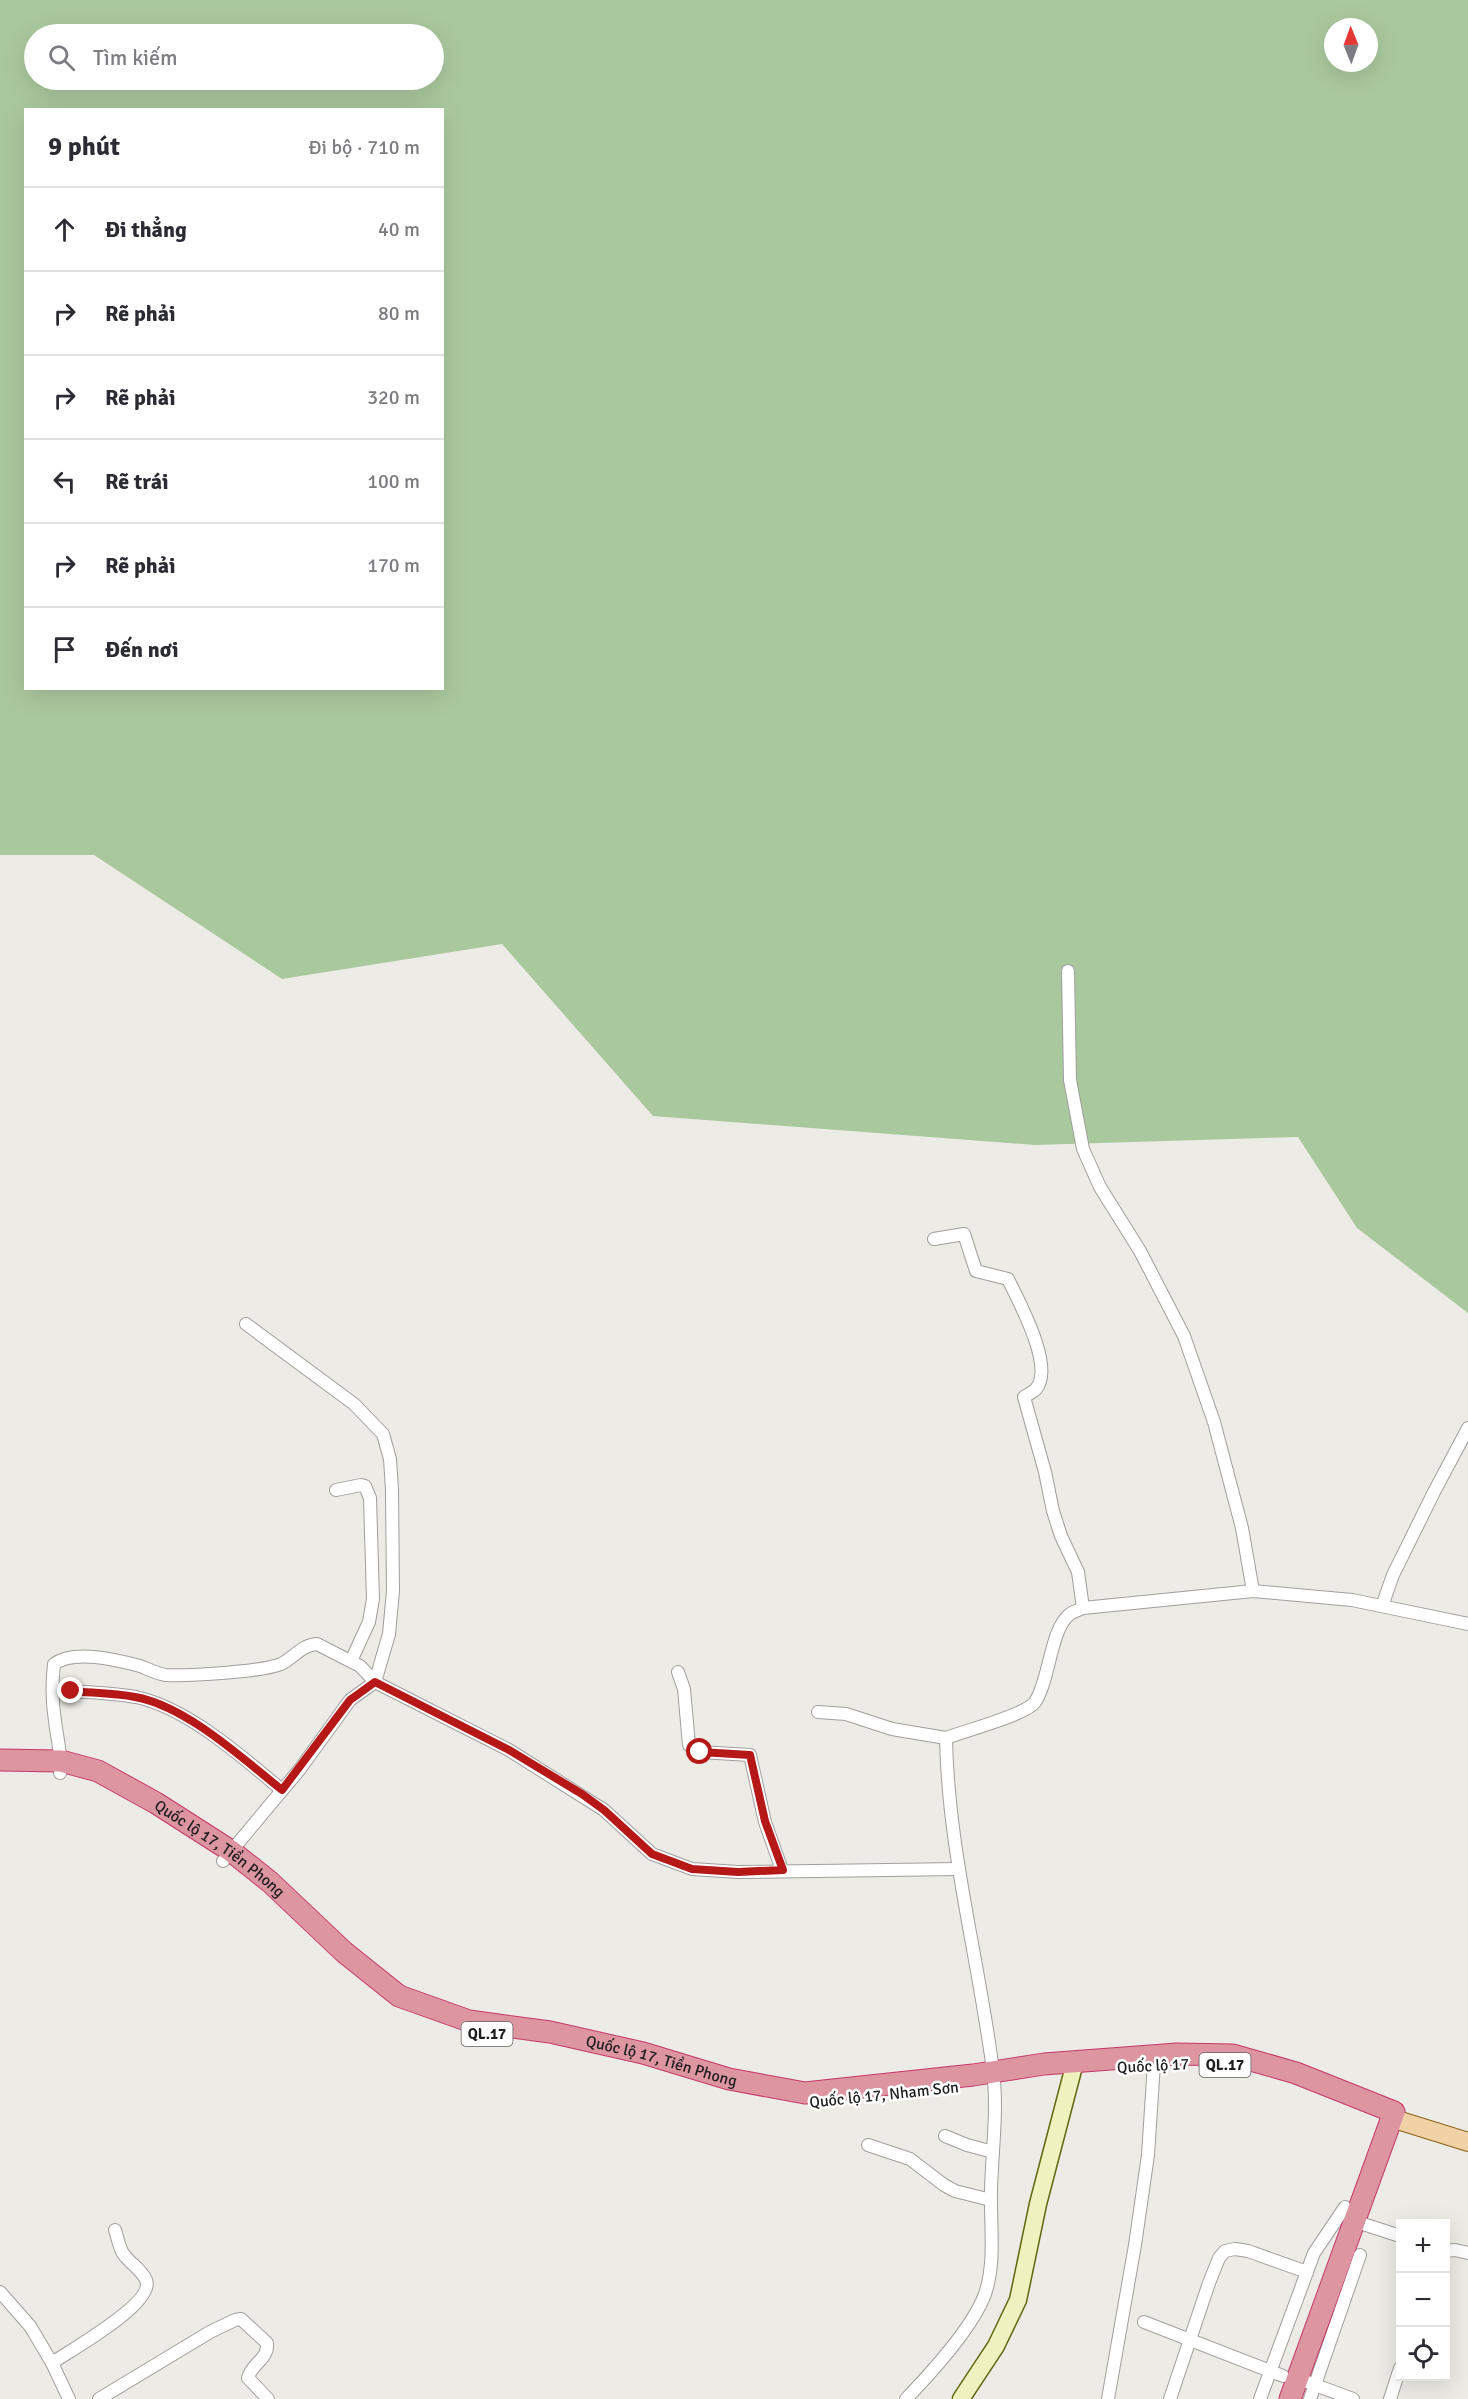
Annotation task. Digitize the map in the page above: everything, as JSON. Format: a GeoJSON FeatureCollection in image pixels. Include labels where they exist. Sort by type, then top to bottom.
{"type":"FeatureCollection","features":[{"type":"Feature","properties":{"kind":"highway"},"geometry":{"type":"LineString","coordinates":[[0,1760],[60,1767]]}},
{"type":"Feature","properties":{"kind":"highway","name":"Quốc lộ 17, Nham Sơn"},"geometry":{"type":"LineString","coordinates":[[0,1774],[60,1767],[115,1794],[227,1856],[354,1977],[377,1994],[417,2015],[447,2025],[493,2036],[580,2047],[650,2064],[722,2087],[799,2103],[863,2098],[1058,2068]]}},
{"type":"Feature","properties":{"kind":"highway"},"geometry":{"type":"LineString","coordinates":[[1058,2068],[1177,2054],[1233,2055],[1296,2073],[1386,2113],[1292,2378],[1290,2399]]}},
{"type":"Feature","properties":{"kind":"highway","name":"Quốc lộ 17"},"geometry":{"type":"LineString","coordinates":[[1058,2068],[1191,2062],[1233,2065],[1270,2073],[1386,2113]]}},
{"type":"Feature","properties":{"kind":"highway"},"geometry":{"type":"LineString","coordinates":[[1275,2399],[1292,2378]]}},
{"type":"Feature","properties":{"kind":"main road"},"geometry":{"type":"LineString","coordinates":[[1386,2113],[1468,2134]]}},
{"type":"Feature","properties":{"kind":"main road"},"geometry":{"type":"LineString","coordinates":[[1386,2113],[1468,2142]]}},
{"type":"Feature","properties":{"kind":"street"},"geometry":{"type":"LineString","coordinates":[[1068,970],[1070,1080],[1083,1149],[1100,1187],[1140,1251],[1184,1336],[1214,1422],[1242,1528],[1253,1591]]}},
{"type":"Feature","properties":{"kind":"street"},"geometry":{"type":"LineString","coordinates":[[934,1239],[964,1234],[976,1271],[1008,1280],[1029,1322],[1039,1354],[1041,1376],[1036,1388],[1024,1397],[1058,1528],[1078,1572],[1083,1608]]}},
{"type":"Feature","properties":{"kind":"street"},"geometry":{"type":"LineString","coordinates":[[227,1856],[282,1790],[350,1700],[375,1682],[389,1634],[393,1591],[392,1490],[390,1459],[383,1434],[354,1404],[246,1324]]}},
{"type":"Feature","properties":{"kind":"street"},"geometry":{"type":"LineString","coordinates":[[1382,1606],[1393,1575],[1468,1428]]}},
{"type":"Feature","properties":{"kind":"street"},"geometry":{"type":"LineString","coordinates":[[336,1490],[361,1485],[365,1486],[370,1498],[373,1599],[369,1622],[351,1661]]}},
{"type":"Feature","properties":{"kind":"street"},"geometry":{"type":"LineString","coordinates":[[818,1712],[846,1714],[892,1729],[946,1738],[1017,1715],[1035,1703],[1059,1627],[1070,1614],[1083,1608],[1253,1591],[1352,1600],[1468,1624]]}},
{"type":"Feature","properties":{"kind":"street"},"geometry":{"type":"LineString","coordinates":[[60,1767],[53,1690],[54,1664],[60,1660],[99,1657],[140,1666],[163,1675],[182,1675],[241,1671],[282,1664],[309,1644],[317,1644],[360,1666],[375,1682],[509,1750],[604,1810],[652,1854],[692,1869],[738,1872],[959,1869]]}},
{"type":"Feature","properties":{"kind":"street"},"geometry":{"type":"LineString","coordinates":[[678,1672],[684,1689],[689,1745],[700,1752],[750,1755],[765,1821],[783,1870]]}},
{"type":"Feature","properties":{"kind":"street"},"geometry":{"type":"LineString","coordinates":[[53,1690],[137,1697],[171,1709],[224,1743],[282,1790]]}},
{"type":"Feature","properties":{"kind":"street"},"geometry":{"type":"LineString","coordinates":[[906,2399],[960,2338],[985,2293],[989,2266],[993,2077],[959,1869],[946,1738]]}},
{"type":"Feature","properties":{"kind":"street"},"geometry":{"type":"LineString","coordinates":[[1107,2399],[1135,2245],[1148,2155],[1154,2063]]}},
{"type":"Feature","properties":{"kind":"street"},"geometry":{"type":"LineString","coordinates":[[961,2399],[996,2346],[1018,2300],[1038,2204],[1058,2068]]}},
{"type":"Feature","properties":{"kind":"street"},"geometry":{"type":"LineString","coordinates":[[945,2136],[993,2152]]}},
{"type":"Feature","properties":{"kind":"street"},"geometry":{"type":"LineString","coordinates":[[868,2145],[910,2159],[955,2191],[991,2200]]}},
{"type":"Feature","properties":{"kind":"street"},"geometry":{"type":"LineString","coordinates":[[1310,2399],[1292,2378],[1306,2272],[1314,2253],[1349,2214],[1396,2234]]}},
{"type":"Feature","properties":{"kind":"street"},"geometry":{"type":"LineString","coordinates":[[52,2362],[133,2308],[145,2292],[146,2280],[122,2253],[115,2230]]}},
{"type":"Feature","properties":{"kind":"street"},"geometry":{"type":"LineString","coordinates":[[1170,2399],[1212,2275],[1219,2258],[1226,2251],[1235,2249],[1248,2251],[1306,2272]]}},
{"type":"Feature","properties":{"kind":"street"},"geometry":{"type":"LineString","coordinates":[[1450,2251],[1468,2253]]}},
{"type":"Feature","properties":{"kind":"street"},"geometry":{"type":"LineString","coordinates":[[1260,2399],[1292,2378],[1360,2255]]}},
{"type":"Feature","properties":{"kind":"street"},"geometry":{"type":"LineString","coordinates":[[0,2292],[30,2325],[52,2362],[69,2399]]}},
{"type":"Feature","properties":{"kind":"street"},"geometry":{"type":"LineString","coordinates":[[99,2399],[210,2332],[235,2319],[241,2319],[267,2343],[268,2349],[263,2359],[249,2373],[248,2378],[268,2399]]}},
{"type":"Feature","properties":{"kind":"street"},"geometry":{"type":"LineString","coordinates":[[1144,2322],[1190,2341],[1353,2399]]}},
{"type":"Feature","properties":{"kind":"street"},"geometry":{"type":"LineString","coordinates":[[1390,2399],[1396,2381]]}},
{"type":"Feature","properties":{"kind":"green space"},"geometry":{"type":"Polygon","coordinates":[[[0,0],[1468,0],[1468,1313],[1357,1228],[1298,1137],[1035,1145],[653,1116],[502,944],[282,979],[94,855],[0,855],[0,0]]]}},
{"type":"Feature","properties":{"kind":"route"},"geometry":{"type":"LineString","coordinates":[[71,1691],[137,1697],[171,1709],[224,1743],[282,1790],[350,1700],[375,1682],[509,1750],[582,1794],[604,1810],[623,1830],[652,1854],[692,1869],[738,1872],[783,1870],[765,1821],[753,1760],[750,1755],[700,1752]]}}]}
